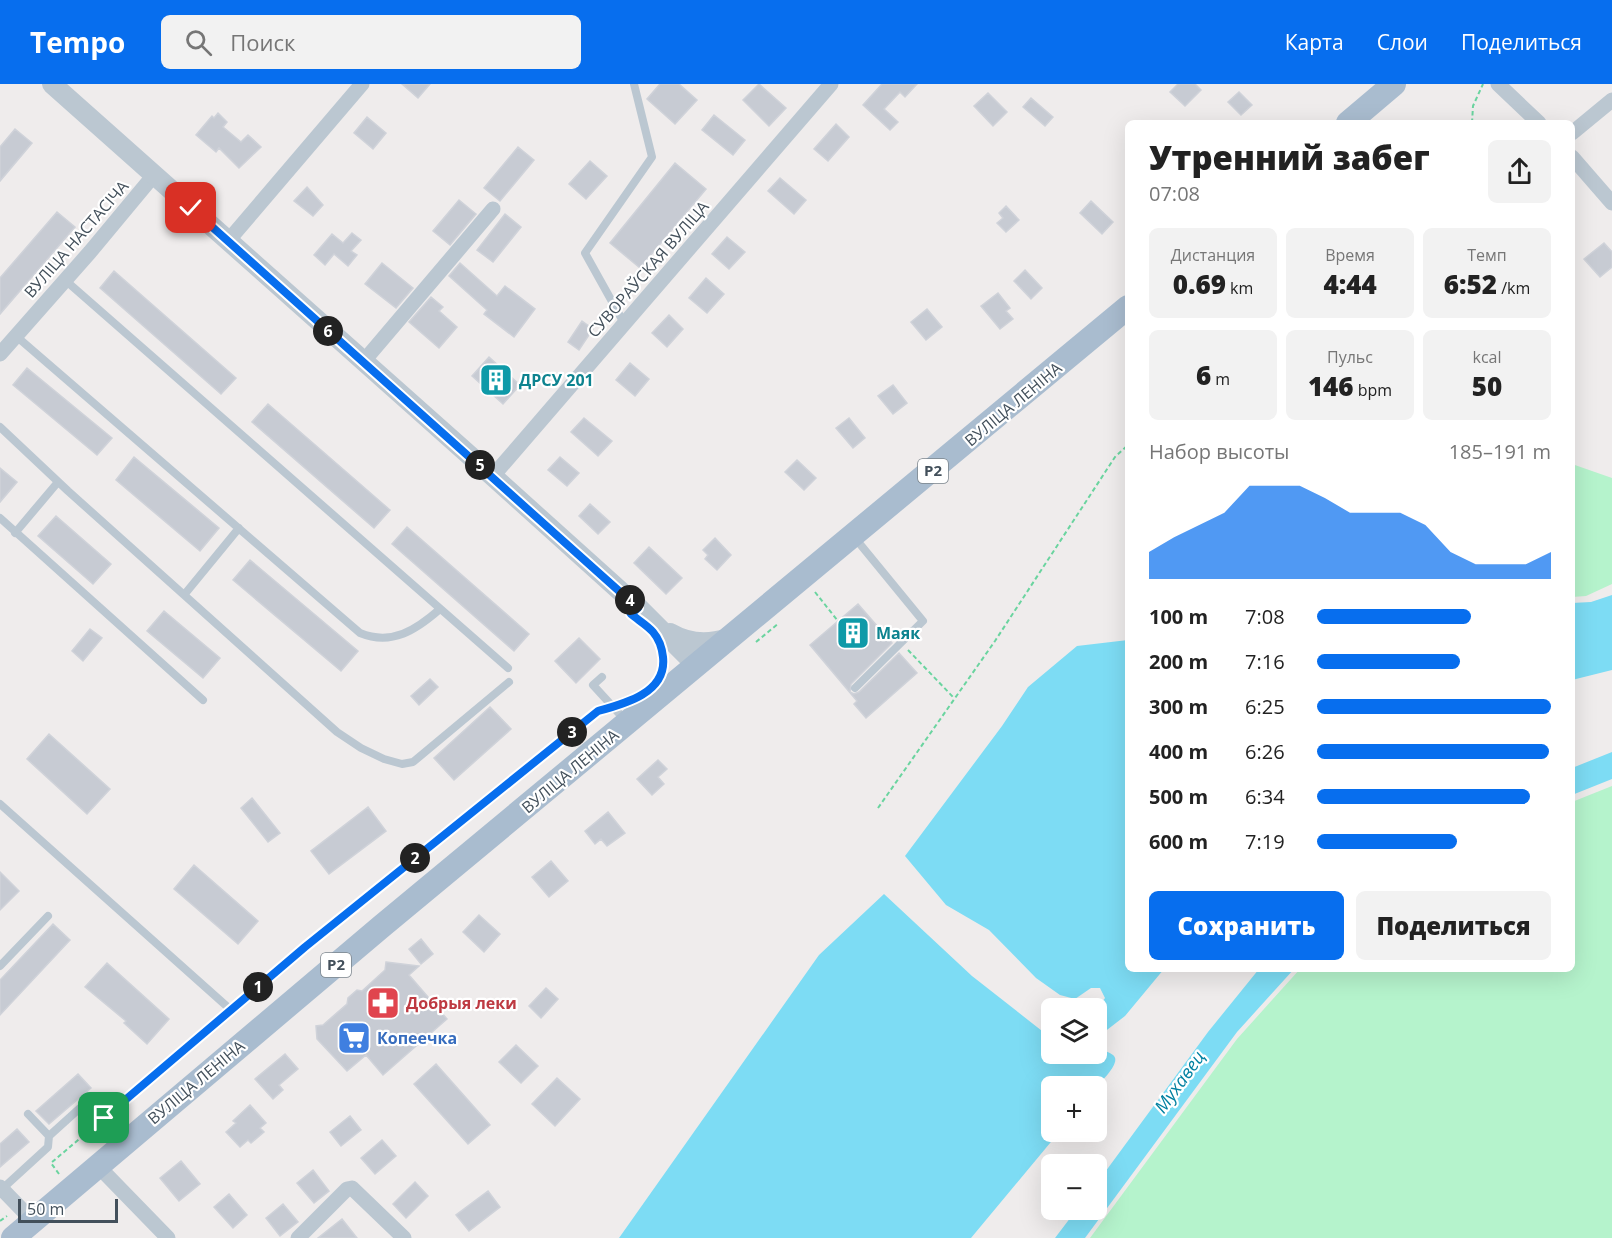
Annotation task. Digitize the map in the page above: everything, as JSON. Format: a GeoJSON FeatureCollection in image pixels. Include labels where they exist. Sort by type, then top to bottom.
{"type":"FeatureCollection","features":[{"type":"Feature","properties":{"kind":"main road"},"geometry":{"type":"LineString","coordinates":[[1352,120],[1394,84]]}},
{"type":"Feature","properties":{"kind":"main road","name":"ВУЛІЦА ЛЕНІНА"},"geometry":{"type":"LineString","coordinates":[[13,1238],[621,715],[661,686],[697,666],[1125,310]]}},
{"type":"Feature","properties":{"kind":"street"},"geometry":{"type":"LineString","coordinates":[[52,84],[658,626],[697,666]]}},
{"type":"Feature","properties":{"kind":"street"},"geometry":{"type":"LineString","coordinates":[[228,242],[362,84]]}},
{"type":"Feature","properties":{"kind":"street","name":"СУВОРАЎСКАЯ ВУЛІЦА"},"geometry":{"type":"LineString","coordinates":[[492,477],[831,84]]}},
{"type":"Feature","properties":{"kind":"street"},"geometry":{"type":"LineString","coordinates":[[1498,84],[1536,120]]}},
{"type":"Feature","properties":{"kind":"street"},"geometry":{"type":"LineString","coordinates":[[1575,131],[1612,100]]}},
{"type":"Feature","properties":{"kind":"street"},"geometry":{"type":"LineString","coordinates":[[1575,160],[1612,202]]}},
{"type":"Feature","properties":{"kind":"street","name":"ВУЛІЦА НАСТАСІЧА"},"geometry":{"type":"LineString","coordinates":[[0,354],[154,175]]}},
{"type":"Feature","properties":{"kind":"street"},"geometry":{"type":"LineString","coordinates":[[363,362],[493,209]]}},
{"type":"Feature","properties":{"kind":"street"},"geometry":{"type":"LineString","coordinates":[[658,626],[678,638],[693,643],[725,639],[736,633]]}},
{"type":"Feature","properties":{"kind":"street"},"geometry":{"type":"LineString","coordinates":[[658,626],[669,643],[674,657],[671,675],[661,686]]}},
{"type":"Feature","properties":{"kind":"street"},"geometry":{"type":"LineString","coordinates":[[97,1165],[168,1238]]}},
{"type":"Feature","properties":{"kind":"street"},"geometry":{"type":"LineString","coordinates":[[1,1188],[33,1221]]}},
{"type":"Feature","properties":{"kind":"street"},"geometry":{"type":"LineString","coordinates":[[298,1238],[347,1189],[352,1188],[404,1238]]}},
{"type":"Feature","properties":{"kind":"lane"},"geometry":{"type":"LineString","coordinates":[[624,323],[585,253],[651,157],[634,84]]}},
{"type":"Feature","properties":{"kind":"lane"},"geometry":{"type":"LineString","coordinates":[[66,280],[508,669]]}},
{"type":"Feature","properties":{"kind":"lane"},"geometry":{"type":"LineString","coordinates":[[16,336],[360,633],[372,638],[385,639],[402,635],[423,623],[440,609]]}},
{"type":"Feature","properties":{"kind":"lane"},"geometry":{"type":"LineString","coordinates":[[0,427],[58,482],[337,732],[361,748],[402,764],[413,762],[509,682]]}},
{"type":"Feature","properties":{"kind":"lane"},"geometry":{"type":"LineString","coordinates":[[15,532],[58,482]]}},
{"type":"Feature","properties":{"kind":"lane"},"geometry":{"type":"LineString","coordinates":[[0,518],[203,700]]}},
{"type":"Feature","properties":{"kind":"lane"},"geometry":{"type":"LineString","coordinates":[[184,595],[239,528]]}},
{"type":"Feature","properties":{"kind":"lane"},"geometry":{"type":"LineString","coordinates":[[854,537],[923,621],[855,688]]}},
{"type":"Feature","properties":{"kind":"lane"},"geometry":{"type":"LineString","coordinates":[[602,677],[593,685],[621,715]]}},
{"type":"Feature","properties":{"kind":"lane"},"geometry":{"type":"LineString","coordinates":[[0,804],[231,1010]]}},
{"type":"Feature","properties":{"kind":"lane"},"geometry":{"type":"LineString","coordinates":[[0,966],[48,916]]}},
{"type":"Feature","properties":{"kind":"lane"},"geometry":{"type":"LineString","coordinates":[[1,1188],[48,1147],[49,1136],[80,1108]]}},
{"type":"Feature","properties":{"kind":"lane"},"geometry":{"type":"LineString","coordinates":[[28,1114],[49,1136]]}},
{"type":"Feature","properties":{"kind":"path"},"geometry":{"type":"LineString","coordinates":[[1472,120],[1473,106],[1483,84]]}},
{"type":"Feature","properties":{"kind":"path"},"geometry":{"type":"LineString","coordinates":[[878,808],[995,641],[1115,457],[1125,448]]}},
{"type":"Feature","properties":{"kind":"path"},"geometry":{"type":"LineString","coordinates":[[902,644],[955,698]]}},
{"type":"Feature","properties":{"kind":"path"},"geometry":{"type":"LineString","coordinates":[[661,686],[664,663],[662,647]]}},
{"type":"Feature","properties":{"kind":"path"},"geometry":{"type":"LineString","coordinates":[[63,1179],[51,1163],[305,947],[598,711],[621,715]]}},
{"type":"Feature","properties":{"kind":"green space"},"geometry":{"type":"Polygon","coordinates":[[[1575,465],[1612,478],[1612,584],[1586,596],[1575,597],[1575,465]]]}},
{"type":"Feature","properties":{"kind":"green space"},"geometry":{"type":"Polygon","coordinates":[[[1612,786],[1612,1238],[1090,1238],[1103,1220],[1107,1220],[1107,1215],[1237,1039],[1297,972],[1575,972],[1575,801],[1612,786]]]}},
{"type":"Feature","properties":{"kind":"water"},"geometry":{"type":"Polygon","coordinates":[[[1612,595],[1612,670],[1575,679],[1575,603],[1591,602],[1612,595]]]}},
{"type":"Feature","properties":{"kind":"water"},"geometry":{"type":"Polygon","coordinates":[[[1125,640],[1125,972],[1162,972],[1125,1016],[1107,1030],[1107,998],[1100,988],[1091,988],[1076,998],[1060,995],[1036,978],[989,930],[946,905],[905,856],[1002,726],[1028,687],[1077,646],[1125,640]]]}},
{"type":"Feature","properties":{"kind":"water"},"geometry":{"type":"Polygon","coordinates":[[[1612,752],[1612,779],[1575,794],[1575,767],[1612,752]]]}},
{"type":"Feature","properties":{"kind":"water"},"geometry":{"type":"Polygon","coordinates":[[[884,894],[972,976],[1041,1030],[1041,1064],[1107,1064],[1107,1052],[1113,1055],[1115,1062],[1106,1076],[1041,1076],[1041,1142],[1051,1142],[971,1238],[619,1238],[819,955],[884,894]]]}},
{"type":"Feature","properties":{"kind":"water","name":"Мухавец"},"geometry":{"type":"Polygon","coordinates":[[[1257,972],[1291,972],[1237,1032],[1107,1208],[1107,1169],[1208,1032],[1257,972]]]}},
{"type":"Feature","properties":{"kind":"water"},"geometry":{"type":"Polygon","coordinates":[[[1069,1220],[1098,1220],[1085,1238],[1055,1238],[1069,1220]]]}},
{"type":"Feature","properties":{"kind":"building"},"geometry":{"type":"Polygon","coordinates":[[[402,84],[430,84],[418,98],[402,84]]]}},
{"type":"Feature","properties":{"kind":"building"},"geometry":{"type":"Polygon","coordinates":[[[660,84],[679,84],[697,100],[675,124],[647,99],[660,84]]]}},
{"type":"Feature","properties":{"kind":"building"},"geometry":{"type":"Polygon","coordinates":[[[759,84],[786,108],[769,126],[743,100],[759,84]]]}},
{"type":"Feature","properties":{"kind":"building"},"geometry":{"type":"Polygon","coordinates":[[[882,84],[917,84],[905,97],[900,92],[884,109],[898,122],[890,130],[863,105],[882,84]]]}},
{"type":"Feature","properties":{"kind":"building"},"geometry":{"type":"Polygon","coordinates":[[[1178,84],[1195,84],[1201,90],[1185,106],[1170,92],[1178,84]]]}},
{"type":"Feature","properties":{"kind":"building"},"geometry":{"type":"Polygon","coordinates":[[[1239,92],[1252,105],[1241,115],[1228,102],[1239,92]]]}},
{"type":"Feature","properties":{"kind":"building"},"geometry":{"type":"Polygon","coordinates":[[[988,93],[1007,112],[993,126],[974,106],[988,93]]]}},
{"type":"Feature","properties":{"kind":"building"},"geometry":{"type":"Polygon","coordinates":[[[1031,98],[1053,117],[1045,126],[1023,107],[1031,98]]]}},
{"type":"Feature","properties":{"kind":"building"},"geometry":{"type":"Polygon","coordinates":[[[218,113],[227,122],[223,127],[241,142],[248,135],[261,147],[239,168],[219,148],[216,152],[196,135],[212,116],[214,118],[218,113]]]}},
{"type":"Feature","properties":{"kind":"building"},"geometry":{"type":"Polygon","coordinates":[[[714,115],[745,140],[733,155],[702,130],[714,115]]]}},
{"type":"Feature","properties":{"kind":"building"},"geometry":{"type":"Polygon","coordinates":[[[367,117],[386,133],[373,149],[354,133],[367,117]]]}},
{"type":"Feature","properties":{"kind":"building"},"geometry":{"type":"Polygon","coordinates":[[[836,124],[849,137],[828,161],[814,149],[836,124]]]}},
{"type":"Feature","properties":{"kind":"building"},"geometry":{"type":"Polygon","coordinates":[[[15,129],[32,143],[0,181],[0,147],[15,129]]]}},
{"type":"Feature","properties":{"kind":"building"},"geometry":{"type":"Polygon","coordinates":[[[518,147],[534,160],[500,201],[484,188],[518,147]]]}},
{"type":"Feature","properties":{"kind":"building"},"geometry":{"type":"Polygon","coordinates":[[[590,161],[607,176],[586,199],[569,184],[590,161]]]}},
{"type":"Feature","properties":{"kind":"building"},"geometry":{"type":"Polygon","coordinates":[[[675,163],[706,189],[640,268],[610,243],[675,163]]]}},
{"type":"Feature","properties":{"kind":"building"},"geometry":{"type":"Polygon","coordinates":[[[780,178],[806,200],[794,214],[768,191],[780,178]]]}},
{"type":"Feature","properties":{"kind":"building"},"geometry":{"type":"Polygon","coordinates":[[[307,187],[323,205],[313,216],[294,201],[307,187]]]}},
{"type":"Feature","properties":{"kind":"building"},"geometry":{"type":"Polygon","coordinates":[[[459,200],[476,214],[450,245],[433,231],[459,200]]]}},
{"type":"Feature","properties":{"kind":"building"},"geometry":{"type":"Polygon","coordinates":[[[1091,201],[1113,222],[1102,234],[1080,213],[1091,201]]]}},
{"type":"Feature","properties":{"kind":"building"},"geometry":{"type":"Polygon","coordinates":[[[1006,206],[1019,220],[1006,232],[997,223],[1003,218],[999,213],[1006,206]]]}},
{"type":"Feature","properties":{"kind":"building"},"geometry":{"type":"Polygon","coordinates":[[[57,212],[75,227],[0,314],[0,278],[57,212]]]}},
{"type":"Feature","properties":{"kind":"building"},"geometry":{"type":"Polygon","coordinates":[[[505,214],[521,227],[493,262],[477,250],[505,214]]]}},
{"type":"Feature","properties":{"kind":"building"},"geometry":{"type":"Polygon","coordinates":[[[352,233],[361,240],[351,251],[357,255],[348,266],[334,254],[325,265],[314,255],[332,234],[343,243],[352,233]]]}},
{"type":"Feature","properties":{"kind":"building"},"geometry":{"type":"Polygon","coordinates":[[[727,237],[745,252],[729,269],[712,254],[727,237]]]}},
{"type":"Feature","properties":{"kind":"building"},"geometry":{"type":"Polygon","coordinates":[[[1604,243],[1612,252],[1612,267],[1600,277],[1584,259],[1604,243]]]}},
{"type":"Feature","properties":{"kind":"building"},"geometry":{"type":"Polygon","coordinates":[[[382,263],[413,288],[396,308],[365,284],[382,263]]]}},
{"type":"Feature","properties":{"kind":"building"},"geometry":{"type":"Polygon","coordinates":[[[460,263],[497,296],[505,286],[535,309],[514,337],[484,314],[487,310],[449,276],[460,263]]]}},
{"type":"Feature","properties":{"kind":"building"},"geometry":{"type":"Polygon","coordinates":[[[1025,270],[1042,288],[1031,299],[1014,281],[1025,270]]]}},
{"type":"Feature","properties":{"kind":"building"},"geometry":{"type":"Polygon","coordinates":[[[114,271],[236,378],[221,394],[100,288],[114,271]]]}},
{"type":"Feature","properties":{"kind":"building"},"geometry":{"type":"Polygon","coordinates":[[[706,278],[724,294],[707,313],[689,298],[706,278]]]}},
{"type":"Feature","properties":{"kind":"building"},"geometry":{"type":"Polygon","coordinates":[[[998,293],[1010,308],[1006,311],[1013,319],[1000,329],[981,306],[998,293]]]}},
{"type":"Feature","properties":{"kind":"building"},"geometry":{"type":"Polygon","coordinates":[[[431,297],[443,307],[439,311],[457,327],[439,348],[409,322],[431,297]]]}},
{"type":"Feature","properties":{"kind":"building"},"geometry":{"type":"Polygon","coordinates":[[[927,309],[942,327],[926,340],[911,322],[927,309]]]}},
{"type":"Feature","properties":{"kind":"building"},"geometry":{"type":"Polygon","coordinates":[[[669,315],[683,329],[667,347],[652,333],[669,315]]]}},
{"type":"Feature","properties":{"kind":"building"},"geometry":{"type":"Polygon","coordinates":[[[582,321],[593,329],[579,350],[568,342],[582,321]]]}},
{"type":"Feature","properties":{"kind":"building","name":"ДРСУ 201"},"geometry":{"type":"Polygon","coordinates":[[[489,357],[520,385],[503,404],[472,376],[489,357]]]}},
{"type":"Feature","properties":{"kind":"building"},"geometry":{"type":"Polygon","coordinates":[[[630,363],[649,379],[635,396],[616,380],[630,363]]]}},
{"type":"Feature","properties":{"kind":"building"},"geometry":{"type":"Polygon","coordinates":[[[27,368],[112,438],[97,455],[13,385],[27,368]]]}},
{"type":"Feature","properties":{"kind":"building"},"geometry":{"type":"Polygon","coordinates":[[[893,385],[907,403],[893,414],[878,396],[893,385]]]}},
{"type":"Feature","properties":{"kind":"building"},"geometry":{"type":"Polygon","coordinates":[[[268,404],[390,510],[374,528],[252,422],[268,404]]]}},
{"type":"Feature","properties":{"kind":"building"},"geometry":{"type":"Polygon","coordinates":[[[584,418],[612,441],[598,456],[571,432],[584,418]]]}},
{"type":"Feature","properties":{"kind":"building"},"geometry":{"type":"Polygon","coordinates":[[[849,418],[865,438],[853,448],[836,428],[849,418]]]}},
{"type":"Feature","properties":{"kind":"building"},"geometry":{"type":"Polygon","coordinates":[[[134,457],[219,528],[200,551],[116,480],[134,457]]]}},
{"type":"Feature","properties":{"kind":"building"},"geometry":{"type":"Polygon","coordinates":[[[560,457],[579,473],[567,486],[548,470],[560,457]]]}},
{"type":"Feature","properties":{"kind":"building"},"geometry":{"type":"Polygon","coordinates":[[[797,460],[816,478],[804,490],[785,472],[797,460]]]}},
{"type":"Feature","properties":{"kind":"building"},"geometry":{"type":"Polygon","coordinates":[[[0,468],[17,482],[0,502],[0,468]]]}},
{"type":"Feature","properties":{"kind":"building"},"geometry":{"type":"Polygon","coordinates":[[[590,504],[610,522],[598,534],[579,516],[590,504]]]}},
{"type":"Feature","properties":{"kind":"building"},"geometry":{"type":"Polygon","coordinates":[[[56,516],[111,564],[93,584],[38,536],[56,516]]]}},
{"type":"Feature","properties":{"kind":"building"},"geometry":{"type":"Polygon","coordinates":[[[407,527],[529,634],[514,651],[392,544],[407,527]]]}},
{"type":"Feature","properties":{"kind":"building"},"geometry":{"type":"Polygon","coordinates":[[[715,538],[731,555],[717,570],[705,559],[708,555],[703,550],[715,538]]]}},
{"type":"Feature","properties":{"kind":"building"},"geometry":{"type":"Polygon","coordinates":[[[649,547],[682,578],[666,594],[634,563],[649,547]]]}},
{"type":"Feature","properties":{"kind":"building"},"geometry":{"type":"Polygon","coordinates":[[[250,560],[358,651],[341,671],[233,580],[250,560]]]}},
{"type":"Feature","properties":{"kind":"building","name":"Маяк"},"geometry":{"type":"Polygon","coordinates":[[[858,604],[892,643],[851,684],[850,692],[854,694],[859,692],[899,653],[917,673],[866,718],[854,704],[857,701],[810,645],[858,604]]]}},
{"type":"Feature","properties":{"kind":"building"},"geometry":{"type":"Polygon","coordinates":[[[164,611],[220,658],[203,678],[147,631],[164,611]]]}},
{"type":"Feature","properties":{"kind":"building"},"geometry":{"type":"Polygon","coordinates":[[[90,629],[102,638],[83,661],[72,651],[90,629]]]}},
{"type":"Feature","properties":{"kind":"building"},"geometry":{"type":"Polygon","coordinates":[[[579,638],[600,659],[576,683],[555,661],[579,638]]]}},
{"type":"Feature","properties":{"kind":"building"},"geometry":{"type":"Polygon","coordinates":[[[430,679],[438,687],[419,705],[411,696],[430,679]]]}},
{"type":"Feature","properties":{"kind":"building"},"geometry":{"type":"Polygon","coordinates":[[[490,707],[511,729],[454,780],[434,758],[490,707]]]}},
{"type":"Feature","properties":{"kind":"building"},"geometry":{"type":"Polygon","coordinates":[[[49,734],[110,789],[87,814],[27,759],[49,734]]]}},
{"type":"Feature","properties":{"kind":"building"},"geometry":{"type":"Polygon","coordinates":[[[658,760],[667,769],[658,777],[664,784],[652,795],[637,779],[658,760]]]}},
{"type":"Feature","properties":{"kind":"building"},"geometry":{"type":"Polygon","coordinates":[[[252,798],[280,833],[268,842],[241,808],[252,798]]]}},
{"type":"Feature","properties":{"kind":"building"},"geometry":{"type":"Polygon","coordinates":[[[368,807],[386,831],[329,874],[311,851],[368,807]]]}},
{"type":"Feature","properties":{"kind":"building"},"geometry":{"type":"Polygon","coordinates":[[[608,812],[625,833],[607,846],[601,839],[595,844],[585,831],[608,812]]]}},
{"type":"Feature","properties":{"kind":"building"},"geometry":{"type":"Polygon","coordinates":[[[551,861],[568,881],[549,897],[532,877],[551,861]]]}},
{"type":"Feature","properties":{"kind":"building"},"geometry":{"type":"Polygon","coordinates":[[[194,865],[258,921],[238,944],[174,889],[194,865]]]}},
{"type":"Feature","properties":{"kind":"building"},"geometry":{"type":"Polygon","coordinates":[[[0,872],[19,891],[0,910],[0,872]]]}},
{"type":"Feature","properties":{"kind":"building"},"geometry":{"type":"Polygon","coordinates":[[[479,915],[500,934],[484,952],[463,932],[479,915]]]}},
{"type":"Feature","properties":{"kind":"building"},"geometry":{"type":"Polygon","coordinates":[[[53,924],[70,940],[0,1015],[0,980],[53,924]]]}},
{"type":"Feature","properties":{"kind":"building"},"geometry":{"type":"Polygon","coordinates":[[[421,939],[433,954],[421,964],[409,949],[421,939]]]}},
{"type":"Feature","properties":{"kind":"building"},"geometry":{"type":"Polygon","coordinates":[[[386,962],[419,966],[409,975],[447,1019],[383,1075],[366,1055],[347,1071],[317,1039],[316,1026],[323,1025],[347,1004],[348,998],[357,990],[362,991],[385,970],[386,962]]]}},
{"type":"Feature","properties":{"kind":"building"},"geometry":{"type":"Polygon","coordinates":[[[107,963],[169,1019],[147,1044],[124,1023],[126,1021],[85,987],[107,963]]]}},
{"type":"Feature","properties":{"kind":"building"},"geometry":{"type":"Polygon","coordinates":[[[546,988],[558,999],[541,1018],[529,1006],[546,988]]]}},
{"type":"Feature","properties":{"kind":"building"},"geometry":{"type":"Polygon","coordinates":[[[516,1045],[538,1066],[521,1083],[499,1062],[516,1045]]]}},
{"type":"Feature","properties":{"kind":"building"},"geometry":{"type":"Polygon","coordinates":[[[285,1054],[298,1069],[279,1085],[283,1090],[273,1099],[255,1079],[285,1054]]]}},
{"type":"Feature","properties":{"kind":"building"},"geometry":{"type":"Polygon","coordinates":[[[436,1064],[490,1125],[468,1144],[414,1084],[436,1064]]]}},
{"type":"Feature","properties":{"kind":"building"},"geometry":{"type":"Polygon","coordinates":[[[78,1074],[91,1088],[49,1124],[36,1111],[78,1074]]]}},
{"type":"Feature","properties":{"kind":"building"},"geometry":{"type":"Polygon","coordinates":[[[557,1078],[580,1099],[555,1126],[532,1104],[557,1078]]]}},
{"type":"Feature","properties":{"kind":"building"},"geometry":{"type":"Polygon","coordinates":[[[250,1105],[266,1123],[260,1128],[264,1132],[251,1143],[248,1140],[240,1147],[226,1132],[236,1123],[233,1121],[250,1105]]]}},
{"type":"Feature","properties":{"kind":"building"},"geometry":{"type":"Polygon","coordinates":[[[350,1116],[361,1130],[341,1146],[330,1132],[350,1116]]]}},
{"type":"Feature","properties":{"kind":"building"},"geometry":{"type":"Polygon","coordinates":[[[17,1129],[29,1142],[0,1167],[0,1144],[17,1129]]]}},
{"type":"Feature","properties":{"kind":"building"},"geometry":{"type":"Polygon","coordinates":[[[382,1140],[396,1156],[375,1174],[361,1158],[382,1140]]]}},
{"type":"Feature","properties":{"kind":"building"},"geometry":{"type":"Polygon","coordinates":[[[181,1161],[200,1184],[179,1201],[160,1178],[181,1161]]]}},
{"type":"Feature","properties":{"kind":"building"},"geometry":{"type":"Polygon","coordinates":[[[313,1170],[329,1191],[314,1203],[297,1183],[313,1170]]]}},
{"type":"Feature","properties":{"kind":"building"},"geometry":{"type":"Polygon","coordinates":[[[415,1182],[428,1196],[406,1218],[393,1204],[415,1182]]]}},
{"type":"Feature","properties":{"kind":"building"},"geometry":{"type":"Polygon","coordinates":[[[488,1191],[500,1207],[469,1231],[456,1215],[488,1191]]]}},
{"type":"Feature","properties":{"kind":"building"},"geometry":{"type":"Polygon","coordinates":[[[229,1194],[247,1215],[233,1228],[214,1207],[229,1194]]]}},
{"type":"Feature","properties":{"kind":"building"},"geometry":{"type":"Polygon","coordinates":[[[283,1204],[298,1222],[280,1236],[266,1218],[283,1204]]]}},
{"type":"Feature","properties":{"kind":"building"},"geometry":{"type":"Polygon","coordinates":[[[342,1219],[357,1238],[318,1238],[342,1219]]]}},
{"type":"Feature","properties":{"kind":"place","name":"ДРСУ 201"},"geometry":{"type":"Point","coordinates":[496,380]}},
{"type":"Feature","properties":{"kind":"place","name":"Маяк"},"geometry":{"type":"Point","coordinates":[853,633]}},
{"type":"Feature","properties":{"kind":"place","name":"Добрыя леки"},"geometry":{"type":"Point","coordinates":[383,1003]}},
{"type":"Feature","properties":{"kind":"place","name":"Копеечка"},"geometry":{"type":"Point","coordinates":[354,1038]}},
{"type":"Feature","properties":{"kind":"route"},"geometry":{"type":"LineString","coordinates":[[104,1118],[305,947],[598,711],[626,703],[645,694],[660,677],[664,663],[662,647],[654,633],[631,614],[638,608],[468,453],[191,208]]}}]}
